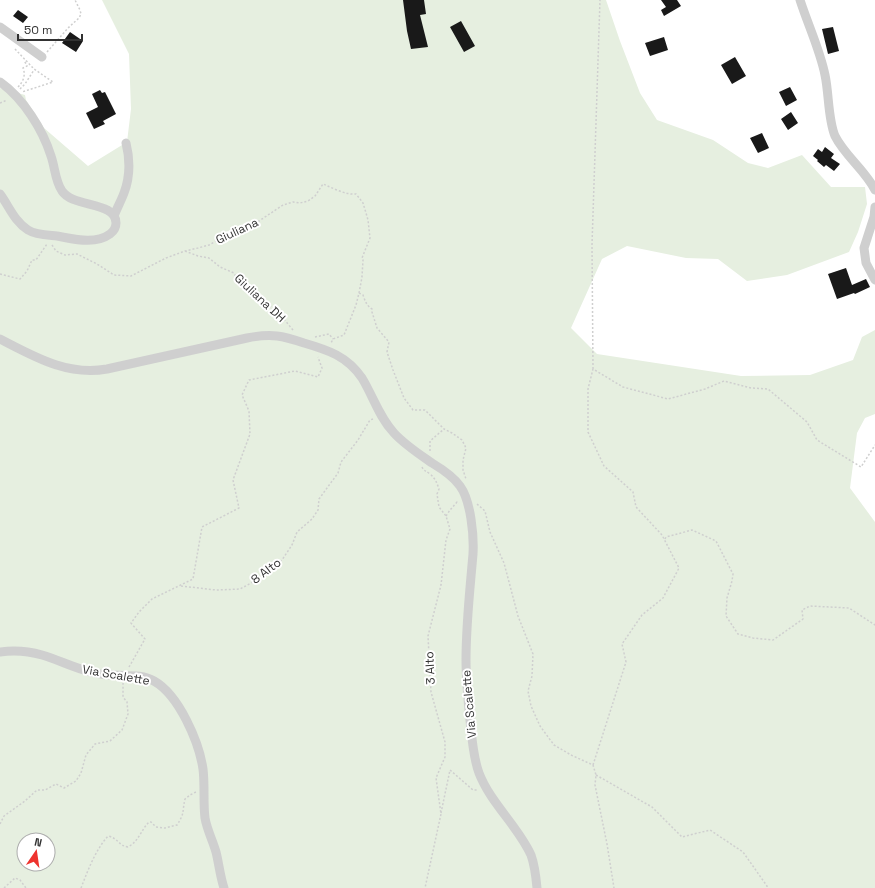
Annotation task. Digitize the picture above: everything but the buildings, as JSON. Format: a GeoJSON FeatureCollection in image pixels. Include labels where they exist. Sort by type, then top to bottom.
{"type":"FeatureCollection","features":[{"type":"Feature","properties":{"kind":"street"},"geometry":{"type":"LineString","coordinates":[[800,0],[825,73],[834,134],[841,146],[871,181],[875,190]]}},
{"type":"Feature","properties":{"kind":"street"},"geometry":{"type":"LineString","coordinates":[[0,28],[42,58]]}},
{"type":"Feature","properties":{"kind":"street"},"geometry":{"type":"LineString","coordinates":[[0,82],[13,93],[30,115],[44,139],[52,159],[59,187],[64,195],[72,200],[102,207],[111,212],[114,216],[116,225],[113,231],[103,238],[95,240],[79,240],[38,233],[28,230],[21,224],[0,194]]}},
{"type":"Feature","properties":{"kind":"street"},"geometry":{"type":"LineString","coordinates":[[114,216],[127,181],[129,160],[126,143]]}},
{"type":"Feature","properties":{"kind":"street"},"geometry":{"type":"LineString","coordinates":[[875,207],[874,217],[864,248],[866,263],[875,280]]}},
{"type":"Feature","properties":{"kind":"street","name":"Via Scalette"},"geometry":{"type":"LineString","coordinates":[[0,339],[53,365],[88,370],[104,369],[257,336],[285,337],[327,350],[342,358],[355,370],[368,388],[388,426],[402,441],[458,483],[472,504],[474,550],[467,628],[466,661],[467,695],[472,745],[480,776],[530,853],[535,871],[537,888]]}},
{"type":"Feature","properties":{"kind":"street","name":"Via Scalette"},"geometry":{"type":"LineString","coordinates":[[0,652],[30,652],[89,672],[142,677],[153,680],[165,689],[174,699],[189,726],[198,750],[202,768],[206,823],[216,854],[224,888]]}},
{"type":"Feature","properties":{"kind":"path"},"geometry":{"type":"LineString","coordinates":[[42,58],[68,28],[79,18],[81,14],[75,0]]}},
{"type":"Feature","properties":{"kind":"path"},"geometry":{"type":"LineString","coordinates":[[600,0],[592,245],[593,370],[588,389],[588,432],[604,466],[633,492],[636,507],[662,535],[679,568],[663,598],[642,615],[622,644],[626,662],[593,765],[596,776],[595,785],[614,888]]}},
{"type":"Feature","properties":{"kind":"path"},"geometry":{"type":"LineString","coordinates":[[12,46],[34,69],[53,82],[19,94],[13,93]]}},
{"type":"Feature","properties":{"kind":"path"},"geometry":{"type":"LineString","coordinates":[[13,93],[22,84],[25,72],[23,68],[27,66],[24,59]]}},
{"type":"Feature","properties":{"kind":"path"},"geometry":{"type":"LineString","coordinates":[[13,93],[21,89],[34,69]]}},
{"type":"Feature","properties":{"kind":"path","name":"Giuliana"},"geometry":{"type":"LineString","coordinates":[[0,274],[20,279],[27,271],[32,260],[36,260],[49,240],[56,251],[65,255],[77,254],[114,275],[131,276],[166,258],[208,244],[233,231],[250,227],[283,205],[293,202],[300,204],[308,201],[315,196],[323,184],[356,194],[363,203],[368,220],[370,238],[362,258],[362,277],[359,293]]}},
{"type":"Feature","properties":{"kind":"path","name":"Giuliana DH"},"geometry":{"type":"LineString","coordinates":[[184,251],[209,258],[220,267],[234,273],[238,281],[245,285],[259,298],[267,302],[275,312],[283,318],[291,329],[296,331]]}},
{"type":"Feature","properties":{"kind":"path"},"geometry":{"type":"LineString","coordinates":[[327,350],[333,339],[344,335],[356,305],[359,293],[363,295],[367,304],[372,309],[377,328],[389,342],[389,360],[404,398],[413,410],[425,410],[444,429],[462,440],[466,448],[463,460],[463,470],[468,482]]}},
{"type":"Feature","properties":{"kind":"path"},"geometry":{"type":"LineString","coordinates":[[312,337],[329,334],[333,339]]}},
{"type":"Feature","properties":{"kind":"path"},"geometry":{"type":"LineString","coordinates":[[0,824],[4,816],[25,801],[37,790],[45,790],[56,784],[64,788],[76,781],[81,773],[86,755],[95,744],[110,741],[122,730],[128,714],[127,702],[123,697],[123,676],[145,639],[131,623],[139,612],[152,599],[193,579],[202,527],[238,508],[233,480],[250,434],[249,411],[242,395],[249,380],[295,371],[318,377],[322,368],[318,356]]}},
{"type":"Feature","properties":{"kind":"path"},"geometry":{"type":"LineString","coordinates":[[593,370],[623,387],[668,400],[705,390],[724,381],[751,388],[768,389],[807,422],[817,440],[860,467],[875,445]]}},
{"type":"Feature","properties":{"kind":"path","name":"8 Alto"},"geometry":{"type":"LineString","coordinates":[[179,586],[216,590],[240,589],[253,582],[282,560],[292,545],[297,532],[312,520],[318,510],[318,500],[338,473],[341,462],[358,440],[370,420],[382,416]]}},
{"type":"Feature","properties":{"kind":"path"},"geometry":{"type":"LineString","coordinates":[[430,461],[430,441],[444,429]]}},
{"type":"Feature","properties":{"kind":"path","name":"3 Alto"},"geometry":{"type":"LineString","coordinates":[[425,888],[441,814],[436,778],[445,757],[445,742],[431,692],[428,636],[441,585],[446,540],[450,530],[446,516],[439,507],[437,494],[439,489],[437,481],[424,470],[421,464],[430,461]]}},
{"type":"Feature","properties":{"kind":"path"},"geometry":{"type":"LineString","coordinates":[[446,516],[457,502],[472,504],[485,511],[490,532],[504,563],[518,616],[533,654],[532,676],[528,691],[531,706],[540,726],[554,745],[593,765]]}},
{"type":"Feature","properties":{"kind":"path"},"geometry":{"type":"LineString","coordinates":[[665,540],[666,536],[692,530],[716,541],[733,574],[727,598],[726,616],[738,634],[753,638],[773,640],[803,619],[802,610],[810,606],[849,608],[875,625]]}},
{"type":"Feature","properties":{"kind":"path"},"geometry":{"type":"LineString","coordinates":[[441,814],[450,770],[473,790],[488,790]]}},
{"type":"Feature","properties":{"kind":"path"},"geometry":{"type":"LineString","coordinates":[[596,776],[652,807],[682,837],[710,830],[743,852],[767,888]]}},
{"type":"Feature","properties":{"kind":"path"},"geometry":{"type":"LineString","coordinates":[[81,888],[97,851],[108,836],[113,837],[123,846],[128,847],[139,838],[144,827],[149,822],[156,827],[165,828],[177,825],[182,818],[185,800],[190,795],[204,791]]}},
{"type":"Feature","properties":{"kind":"path"},"geometry":{"type":"LineString","coordinates":[[4,888],[16,878],[20,880],[26,888]]}},
{"type":"Feature","properties":{"kind":"green space"},"geometry":{"type":"Polygon","coordinates":[[[102,0],[606,0],[640,93],[657,120],[713,140],[748,163],[768,168],[802,155],[831,187],[865,187],[867,204],[858,232],[849,252],[787,275],[747,281],[718,259],[686,258],[627,246],[602,259],[571,328],[597,354],[741,376],[810,375],[853,360],[862,337],[875,330],[875,414],[865,418],[857,433],[850,488],[875,522],[875,888],[0,888],[0,88],[25,95],[26,100],[44,128],[88,166],[127,142],[131,109],[129,54],[102,0]]]}}]}
